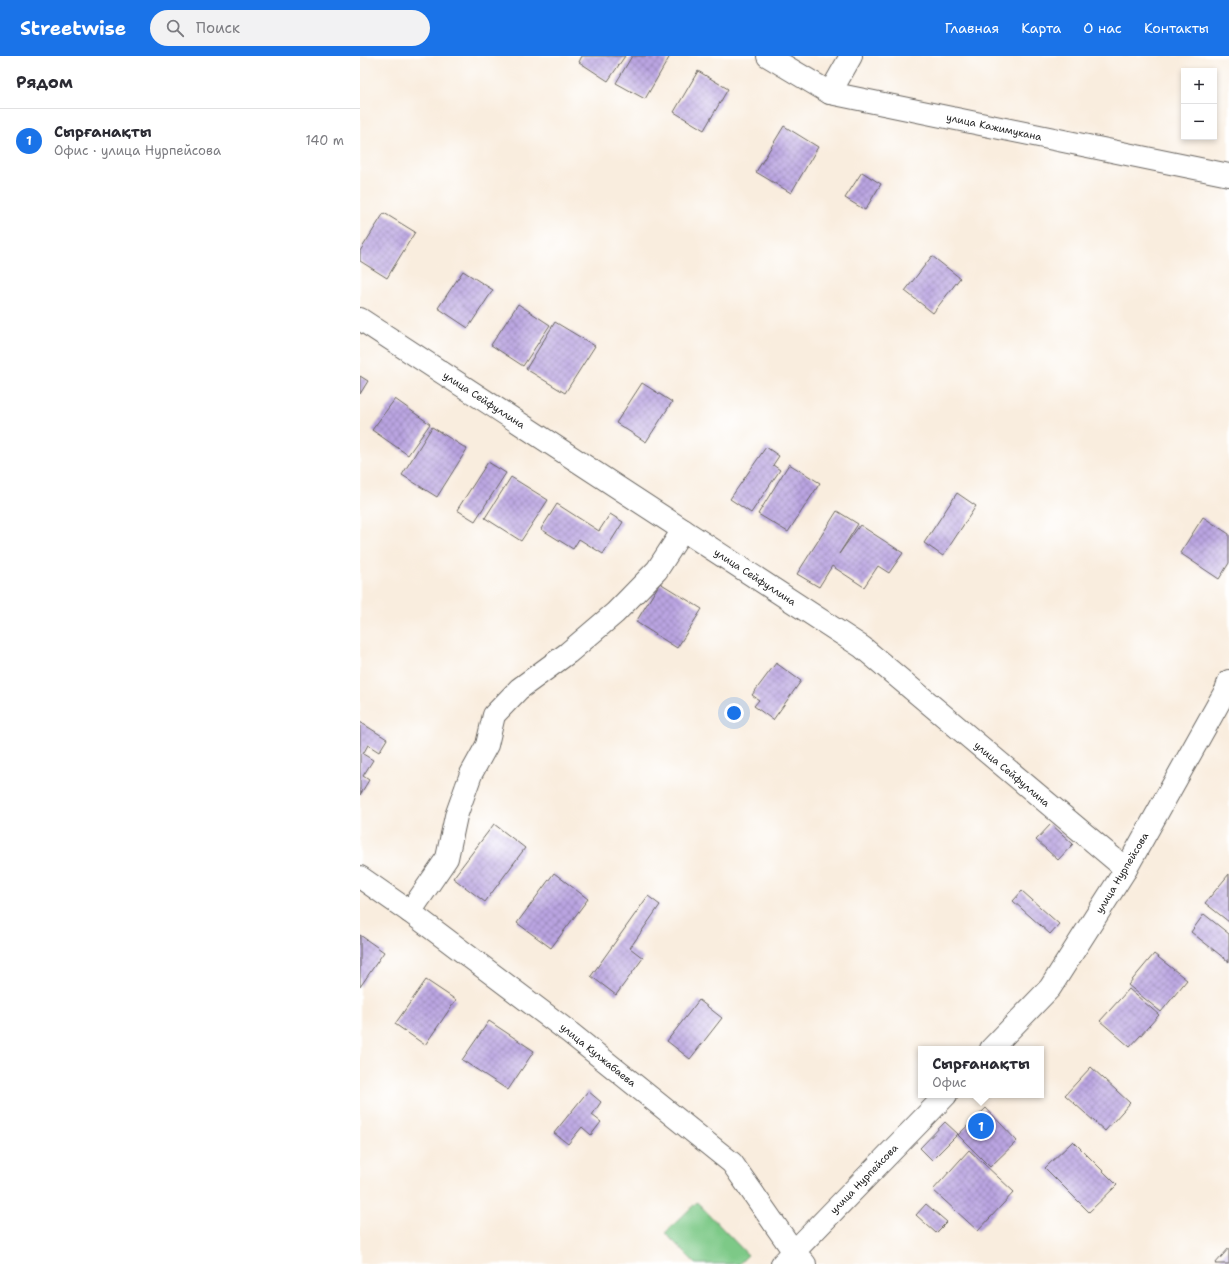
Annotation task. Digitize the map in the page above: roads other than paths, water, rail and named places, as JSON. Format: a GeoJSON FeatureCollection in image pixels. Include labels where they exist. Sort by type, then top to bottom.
{"type":"FeatureCollection","features":[{"type":"Feature","properties":{"kind":"street","name":"улица Кажимукана"},"geometry":{"type":"LineString","coordinates":[[768,56],[830,93],[1229,175]]}},
{"type":"Feature","properties":{"kind":"street"},"geometry":{"type":"LineString","coordinates":[[830,93],[850,56]]}},
{"type":"Feature","properties":{"kind":"street","name":"улица Сейфуллина"},"geometry":{"type":"LineString","coordinates":[[360,319],[862,647],[1126,869]]}},
{"type":"Feature","properties":{"kind":"street"},"geometry":{"type":"LineString","coordinates":[[410,912],[447,858],[456,816],[471,774],[487,745],[494,715],[519,689],[568,653],[615,613],[658,570],[683,530]]}},
{"type":"Feature","properties":{"kind":"street","name":"улица Нурпейсова"},"geometry":{"type":"LineString","coordinates":[[994,1046],[1050,988],[1126,869],[1226,690],[1229,681]]}},
{"type":"Feature","properties":{"kind":"street","name":"улица Кулжабаева"},"geometry":{"type":"LineString","coordinates":[[360,877],[410,912],[570,1032],[732,1163],[794,1260]]}},
{"type":"Feature","properties":{"kind":"street","name":"улица Нурпейсова"},"geometry":{"type":"LineString","coordinates":[[794,1260],[943,1098]]}},
{"type":"Feature","properties":{"kind":"place","name":"Сырғанақты"},"geometry":{"type":"Point","coordinates":[981,1126]}}]}
